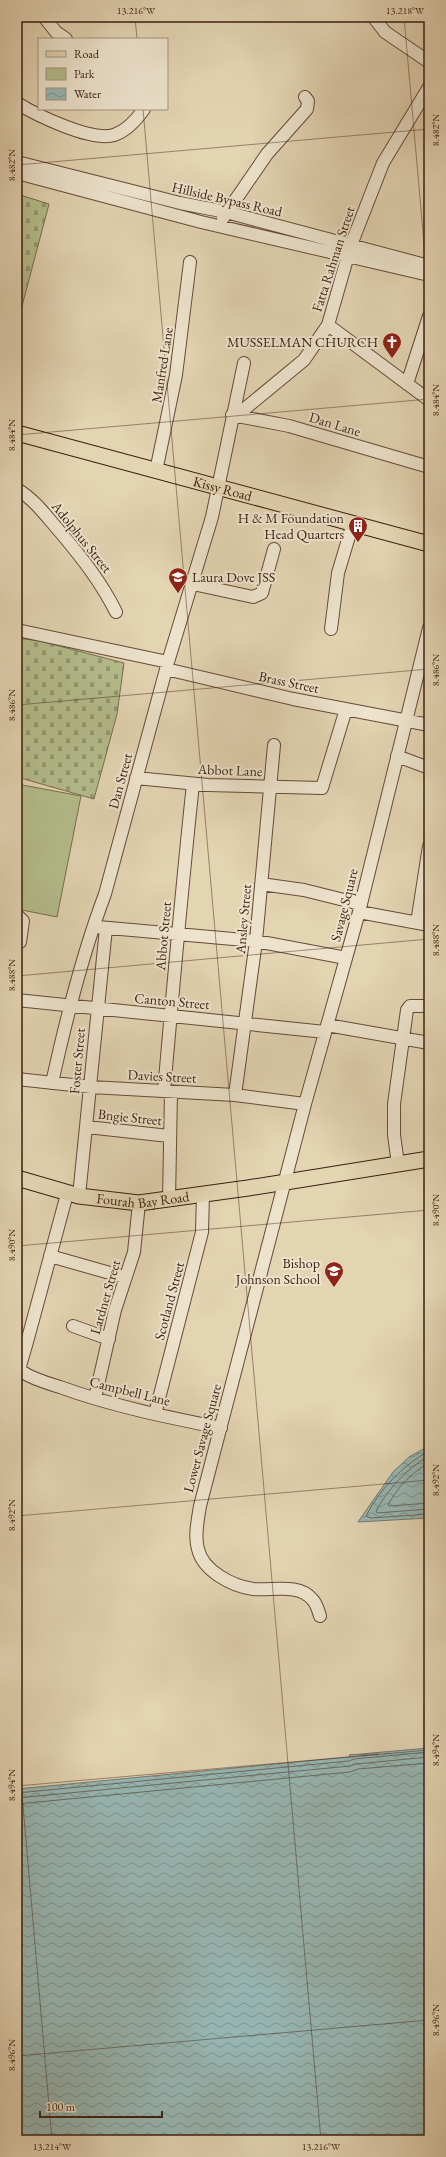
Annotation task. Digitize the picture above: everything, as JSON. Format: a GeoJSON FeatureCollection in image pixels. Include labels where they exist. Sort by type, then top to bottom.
{"type":"FeatureCollection","features":[{"type":"Feature","properties":{"kind":"main road","name":"Kissy Road"},"geometry":{"type":"LineString","coordinates":[[17,433],[429,544]]}},
{"type":"Feature","properties":{"kind":"main road","name":"Fourah Bay Road"},"geometry":{"type":"LineString","coordinates":[[331,1179],[398,1164],[428,1163]]}},
{"type":"Feature","properties":{"kind":"main road","name":"Fourah Bay Road"},"geometry":{"type":"LineString","coordinates":[[17,1178],[73,1195],[139,1202],[169,1200],[203,1194],[331,1179],[428,1163]]}},
{"type":"Feature","properties":{"kind":"street"},"geometry":{"type":"LineString","coordinates":[[44,17],[56,32],[65,38]]}},
{"type":"Feature","properties":{"kind":"street"},"geometry":{"type":"LineString","coordinates":[[375,19],[385,32],[429,62]]}},
{"type":"Feature","properties":{"kind":"street","name":"Fatta Rahman Street"},"geometry":{"type":"LineString","coordinates":[[234,415],[304,360],[328,325],[349,250],[387,154],[429,87]]}},
{"type":"Feature","properties":{"kind":"street"},"geometry":{"type":"LineString","coordinates":[[218,226],[226,212],[267,154],[307,109],[308,101],[305,97]]}},
{"type":"Feature","properties":{"kind":"street"},"geometry":{"type":"LineString","coordinates":[[17,103],[50,120],[96,135],[113,136],[124,130],[143,110]]}},
{"type":"Feature","properties":{"kind":"street","name":"Hillside Bypass Road"},"geometry":{"type":"LineString","coordinates":[[17,162],[180,203],[226,212],[429,275]]}},
{"type":"Feature","properties":{"kind":"street","name":"Hillside Bypass Road"},"geometry":{"type":"LineString","coordinates":[[17,173],[218,226],[429,266]]}},
{"type":"Feature","properties":{"kind":"street","name":"Manfred Lane"},"geometry":{"type":"LineString","coordinates":[[156,471],[176,375],[190,262]]}},
{"type":"Feature","properties":{"kind":"street"},"geometry":{"type":"LineString","coordinates":[[407,384],[429,316]]}},
{"type":"Feature","properties":{"kind":"street"},"geometry":{"type":"LineString","coordinates":[[328,325],[429,400]]}},
{"type":"Feature","properties":{"kind":"street","name":"Dan Street"},"geometry":{"type":"LineString","coordinates":[[52,1083],[70,1006],[93,927],[105,894],[167,665],[193,584],[212,517],[217,487],[234,415],[244,363]]}},
{"type":"Feature","properties":{"kind":"street","name":"Dan Lane"},"geometry":{"type":"LineString","coordinates":[[234,415],[289,426],[429,468]]}},
{"type":"Feature","properties":{"kind":"street","name":"Adolphus Street"},"geometry":{"type":"LineString","coordinates":[[17,489],[42,511],[90,568],[104,588],[116,612]]}},
{"type":"Feature","properties":{"kind":"street"},"geometry":{"type":"LineString","coordinates":[[331,629],[338,573],[353,523]]}},
{"type":"Feature","properties":{"kind":"street"},"geometry":{"type":"LineString","coordinates":[[193,584],[253,597],[259,596],[262,593],[274,549]]}},
{"type":"Feature","properties":{"kind":"street","name":"Savage Square"},"geometry":{"type":"LineString","coordinates":[[280,1185],[305,1104],[360,908],[429,628]]}},
{"type":"Feature","properties":{"kind":"street","name":"Brass Street"},"geometry":{"type":"LineString","coordinates":[[17,630],[167,665],[293,699],[429,724]]}},
{"type":"Feature","properties":{"kind":"street","name":"Abbot Lane"},"geometry":{"type":"LineString","coordinates":[[136,778],[193,784],[322,788],[346,708]]}},
{"type":"Feature","properties":{"kind":"street","name":"Ansley Street"},"geometry":{"type":"LineString","coordinates":[[235,1095],[256,941],[274,745]]}},
{"type":"Feature","properties":{"kind":"street"},"geometry":{"type":"LineString","coordinates":[[397,756],[429,768]]}},
{"type":"Feature","properties":{"kind":"street","name":"Abbot Street"},"geometry":{"type":"LineString","coordinates":[[169,1200],[168,1092],[170,1015],[193,784]]}},
{"type":"Feature","properties":{"kind":"street"},"geometry":{"type":"LineString","coordinates":[[261,884],[304,890],[360,908],[423,924],[429,846]]}},
{"type":"Feature","properties":{"kind":"street"},"geometry":{"type":"LineString","coordinates":[[17,915],[22,921],[20,942]]}},
{"type":"Feature","properties":{"kind":"street"},"geometry":{"type":"LineString","coordinates":[[93,927],[256,941],[346,958]]}},
{"type":"Feature","properties":{"kind":"street","name":"Foster Street"},"geometry":{"type":"LineString","coordinates":[[73,1195],[87,1127],[97,1008],[106,928]]}},
{"type":"Feature","properties":{"kind":"street","name":"Canton Street"},"geometry":{"type":"LineString","coordinates":[[17,1000],[246,1022],[326,1028],[404,1038],[429,1043]]}},
{"type":"Feature","properties":{"kind":"street"},"geometry":{"type":"LineString","coordinates":[[398,1164],[394,1110],[407,1010],[410,1006],[429,1006]]}},
{"type":"Feature","properties":{"kind":"street","name":"Davies Street"},"geometry":{"type":"LineString","coordinates":[[17,1079],[90,1087],[235,1095],[305,1104]]}},
{"type":"Feature","properties":{"kind":"street","name":"Bngie Street"},"geometry":{"type":"LineString","coordinates":[[87,1127],[169,1136]]}},
{"type":"Feature","properties":{"kind":"street","name":"Lower Savage Square"},"geometry":{"type":"LineString","coordinates":[[280,1185],[221,1428],[200,1506],[197,1537],[198,1549],[202,1559],[215,1572],[232,1583],[252,1589],[299,1591],[312,1599],[320,1616]]}},
{"type":"Feature","properties":{"kind":"street","name":"Scotland Street"},"geometry":{"type":"LineString","coordinates":[[155,1414],[202,1232],[203,1194]]}},
{"type":"Feature","properties":{"kind":"street"},"geometry":{"type":"LineString","coordinates":[[73,1195],[50,1256],[124,1277]]}},
{"type":"Feature","properties":{"kind":"street","name":"Lardner Street"},"geometry":{"type":"LineString","coordinates":[[95,1398],[124,1277],[134,1252],[139,1202]]}},
{"type":"Feature","properties":{"kind":"street","name":"Campbell Lane"},"geometry":{"type":"LineString","coordinates":[[50,1256],[20,1366],[21,1370],[33,1378],[95,1398],[155,1414],[221,1428]]}},
{"type":"Feature","properties":{"kind":"street"},"geometry":{"type":"LineString","coordinates":[[73,1326],[108,1339]]}},
{"type":"Feature","properties":{"kind":"green space"},"geometry":{"type":"Polygon","coordinates":[[[17,194],[49,204],[17,325],[17,194]]]}},
{"type":"Feature","properties":{"kind":"green space"},"geometry":{"type":"Polygon","coordinates":[[[17,638],[40,641],[124,663],[117,714],[94,799],[17,777],[17,638]]]}},
{"type":"Feature","properties":{"kind":"green space"},"geometry":{"type":"Polygon","coordinates":[[[17,784],[81,796],[57,917],[17,909],[17,784]]]}},
{"type":"Feature","properties":{"kind":"water"},"geometry":{"type":"Polygon","coordinates":[[[429,1446],[429,1518],[358,1522],[393,1472],[409,1457],[429,1446]]]}},
{"type":"Feature","properties":{"kind":"water"},"geometry":{"type":"Polygon","coordinates":[[[429,1748],[429,2140],[17,2140],[17,1789],[429,1748]]]}},
{"type":"Feature","properties":{"kind":"place","name":"MUSSELMAN CHURCH"},"geometry":{"type":"Point","coordinates":[392,359]}},
{"type":"Feature","properties":{"kind":"place","name":"H & M Foundation Head Quarters"},"geometry":{"type":"Point","coordinates":[358,543]}},
{"type":"Feature","properties":{"kind":"place","name":"Laura Dove JSS"},"geometry":{"type":"Point","coordinates":[178,594]}},
{"type":"Feature","properties":{"kind":"place","name":"Bishop Johnson School"},"geometry":{"type":"Point","coordinates":[334,1288]}}]}
